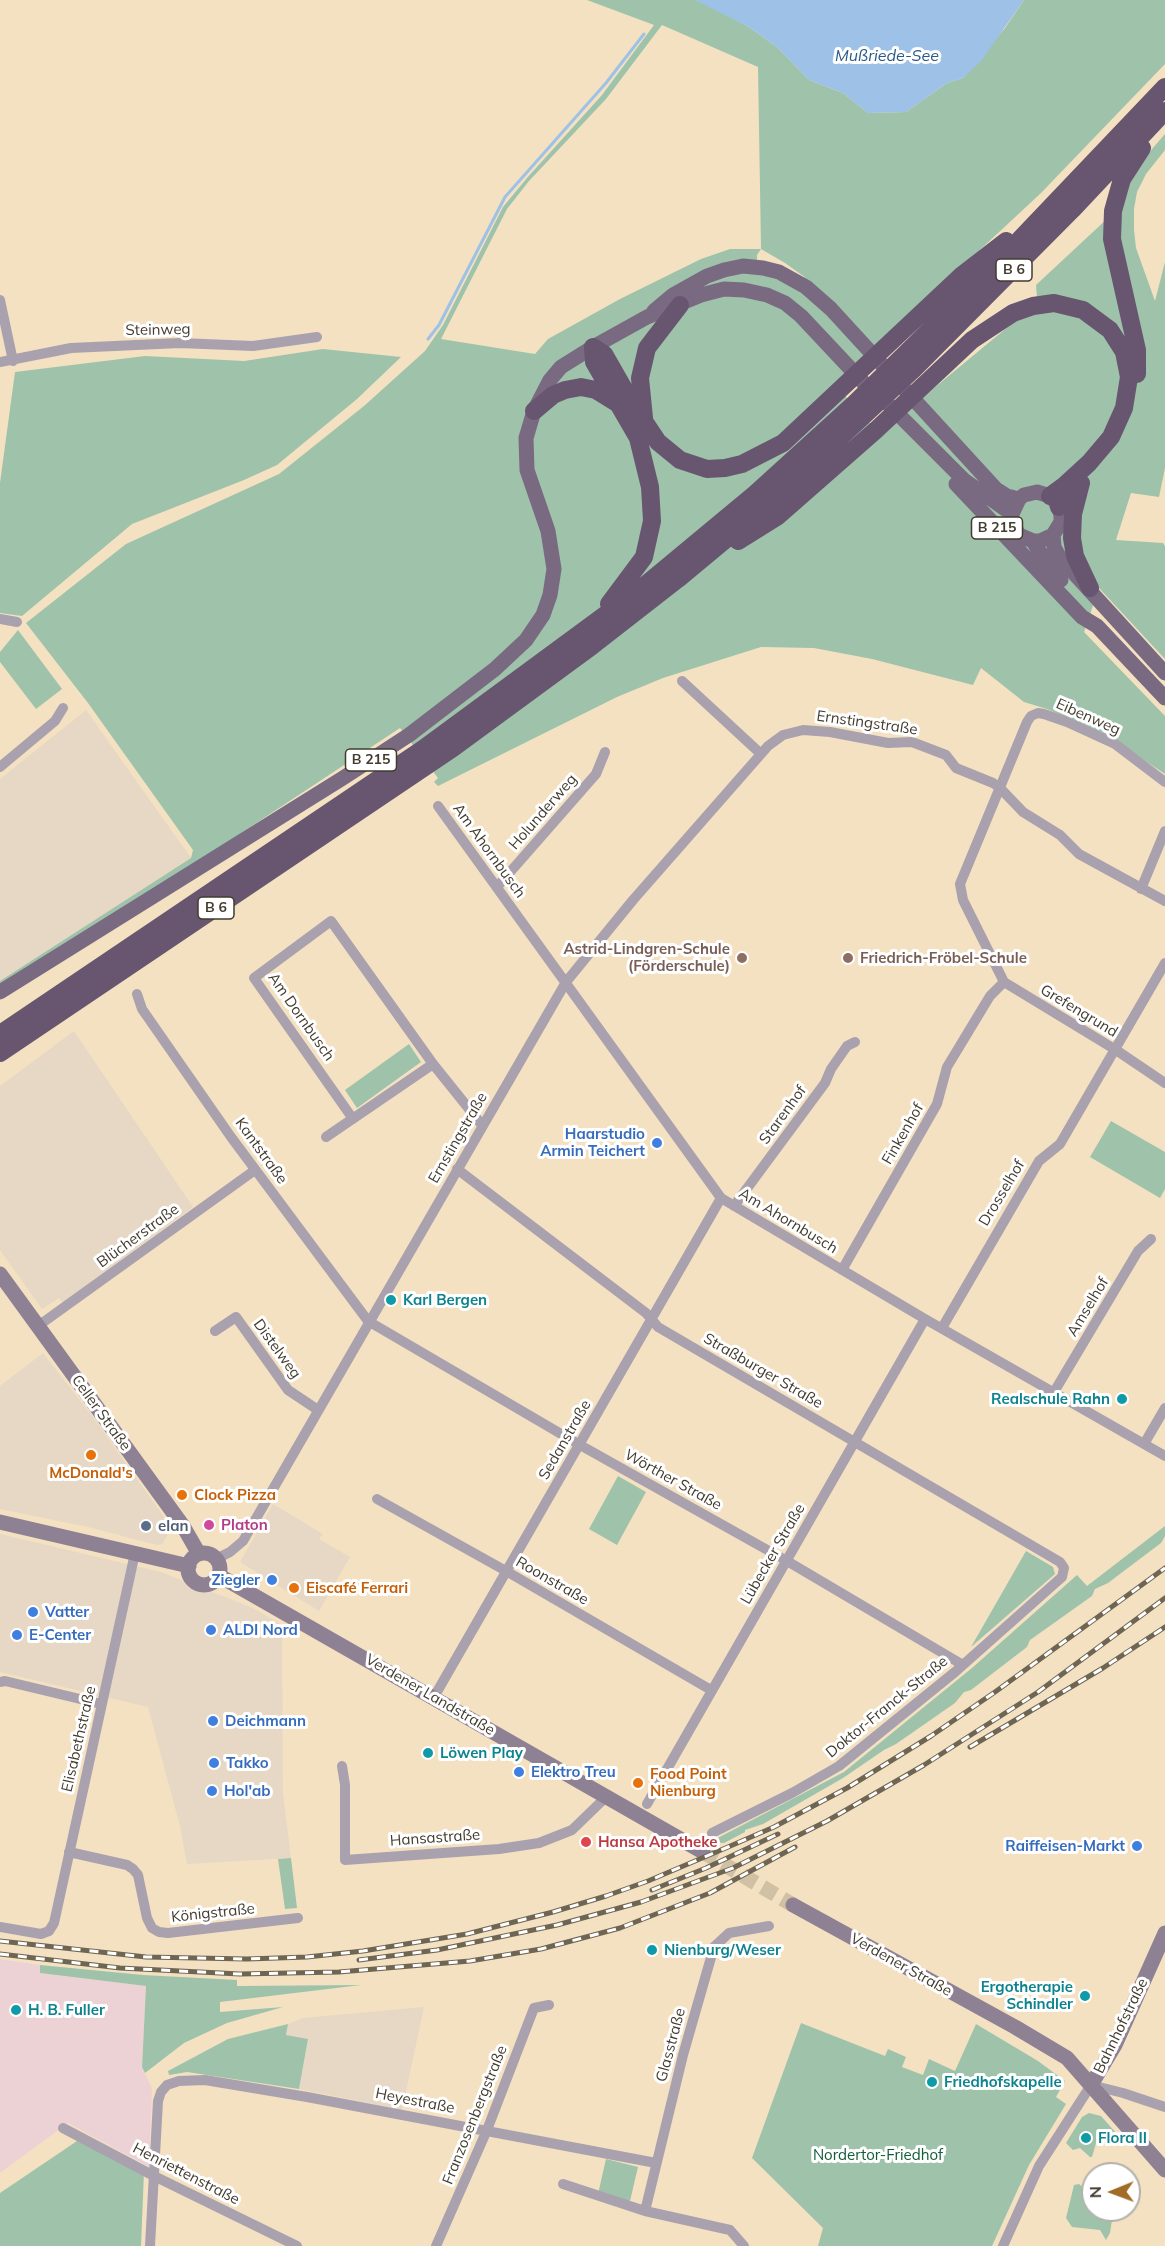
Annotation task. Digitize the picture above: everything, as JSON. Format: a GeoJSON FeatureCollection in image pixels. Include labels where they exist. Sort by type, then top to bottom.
{"type":"FeatureCollection","features":[{"type":"Feature","properties":{"kind":"highway","name":"B 6"},"geometry":{"type":"LineString","coordinates":[[908,363],[1165,87]]}},
{"type":"Feature","properties":{"kind":"highway","name":"B 6"},"geometry":{"type":"LineString","coordinates":[[0,1053],[453,748],[592,646],[678,579],[772,500],[908,363],[1032,251],[1165,111]]}},
{"type":"Feature","properties":{"kind":"highway"},"geometry":{"type":"LineString","coordinates":[[1054,501],[1096,466],[1115,441],[1130,410],[1137,378],[1137,350],[1112,239],[1113,211],[1122,179],[1137,153],[1165,122]]}},
{"type":"Feature","properties":{"kind":"highway"},"geometry":{"type":"LineString","coordinates":[[593,347],[604,354],[658,442],[680,460],[707,469],[742,464],[783,443],[962,275],[1063,195]]}},
{"type":"Feature","properties":{"kind":"highway"},"geometry":{"type":"LineString","coordinates":[[678,579],[778,516],[876,430],[972,340],[1013,313],[1034,306],[1054,303],[1083,310],[1110,330],[1124,352],[1129,377],[1124,408],[1111,437],[1089,463],[1065,485],[1054,501]]}},
{"type":"Feature","properties":{"kind":"highway"},"geometry":{"type":"LineString","coordinates":[[644,420],[640,378],[647,348],[680,305]]}},
{"type":"Feature","properties":{"kind":"highway"},"geometry":{"type":"LineString","coordinates":[[591,626],[644,557],[652,522],[650,486],[638,438],[594,362],[593,347]]}},
{"type":"Feature","properties":{"kind":"highway"},"geometry":{"type":"LineString","coordinates":[[534,411],[553,395],[581,387],[596,390],[619,405]]}},
{"type":"Feature","properties":{"kind":"highway","name":"B 6"},"geometry":{"type":"LineString","coordinates":[[0,1034],[413,756],[643,587],[859,411]]}},
{"type":"Feature","properties":{"kind":"highway"},"geometry":{"type":"LineString","coordinates":[[1083,479],[1073,514],[1072,538],[1075,556],[1090,588]]}},
{"type":"Feature","properties":{"kind":"main road","name":"B 215"},"geometry":{"type":"LineString","coordinates":[[647,317],[673,295],[707,276],[743,266],[779,272],[806,287],[831,309],[996,489],[1007,496],[1019,499]]}},
{"type":"Feature","properties":{"kind":"main road","name":"B 215"},"geometry":{"type":"LineString","coordinates":[[0,992],[409,735],[495,669],[526,640],[543,615],[550,595],[554,569],[548,531],[527,471],[526,438],[534,411],[549,380],[561,367],[647,317],[701,295],[723,289],[756,292],[784,303],[801,316],[964,480],[1012,514]]}},
{"type":"Feature","properties":{"kind":"main road","name":"B 215"},"geometry":{"type":"LineString","coordinates":[[878,396],[884,408],[1082,617],[1097,626],[1165,698]]}},
{"type":"Feature","properties":{"kind":"main road","name":"B 215"},"geometry":{"type":"LineString","coordinates":[[1053,535],[1040,541],[1026,539],[1015,529],[1012,514],[1019,499],[1030,493],[1044,493],[1054,501]]}},
{"type":"Feature","properties":{"kind":"main road"},"geometry":{"type":"LineString","coordinates":[[1054,501],[1060,522],[1053,535],[1054,547],[1060,558],[1090,588],[1165,673]]}},
{"type":"Feature","properties":{"kind":"main road","name":"B 215"},"geometry":{"type":"LineString","coordinates":[[1033,541],[1050,569],[1090,611],[1097,626]]}},
{"type":"Feature","properties":{"kind":"main road","name":"Celler Straße"},"geometry":{"type":"LineString","coordinates":[[0,1274],[183,1526],[194,1560]]}},
{"type":"Feature","properties":{"kind":"main road"},"geometry":{"type":"LineString","coordinates":[[0,1522],[135,1553],[194,1560],[208,1554],[216,1559],[219,1567],[218,1575],[207,1584],[198,1583],[189,1574],[194,1560]]}},
{"type":"Feature","properties":{"kind":"main road","name":"Verdener Landstraße"},"geometry":{"type":"LineString","coordinates":[[218,1575],[703,1852]]}},
{"type":"Feature","properties":{"kind":"main road","name":"Verdener Straße"},"geometry":{"type":"LineString","coordinates":[[793,1905],[1015,2026],[1067,2058],[1165,2170]]}},
{"type":"Feature","properties":{"kind":"main road","name":"Bahnhofstraße"},"geometry":{"type":"LineString","coordinates":[[1091,2085],[1115,2045],[1165,1933]]}},
{"type":"Feature","properties":{"kind":"street"},"geometry":{"type":"LineString","coordinates":[[0,300],[13,361]]}},
{"type":"Feature","properties":{"kind":"street","name":"Steinweg"},"geometry":{"type":"LineString","coordinates":[[0,362],[71,348],[180,343],[253,346],[317,337]]}},
{"type":"Feature","properties":{"kind":"street"},"geometry":{"type":"LineString","coordinates":[[0,620],[17,622]]}},
{"type":"Feature","properties":{"kind":"street"},"geometry":{"type":"LineString","coordinates":[[681,681],[761,754]]}},
{"type":"Feature","properties":{"kind":"street"},"geometry":{"type":"LineString","coordinates":[[0,767],[55,721],[63,708]]}},
{"type":"Feature","properties":{"kind":"street","name":"Eibenweg"},"geometry":{"type":"LineString","coordinates":[[1000,788],[1027,722],[1031,716],[1038,713],[1067,722],[1115,744],[1165,782]]}},
{"type":"Feature","properties":{"kind":"street","name":"Ernstingstraße"},"geometry":{"type":"LineString","coordinates":[[216,1559],[230,1552],[243,1541],[368,1321],[566,982],[633,900],[761,754],[783,735],[803,730],[830,732],[888,743],[912,742],[946,755],[956,768],[1000,788]]}},
{"type":"Feature","properties":{"kind":"street","name":"Holunderweg"},"geometry":{"type":"LineString","coordinates":[[497,887],[596,774],[606,752]]}},
{"type":"Feature","properties":{"kind":"street"},"geometry":{"type":"LineString","coordinates":[[1004,982],[963,900],[960,884],[1000,788],[1023,812],[1060,835],[1079,854],[1165,901]]}},
{"type":"Feature","properties":{"kind":"street","name":"Am Ahornbusch"},"geometry":{"type":"LineString","coordinates":[[438,806],[722,1198],[925,1319],[1165,1456]]}},
{"type":"Feature","properties":{"kind":"street"},"geometry":{"type":"LineString","coordinates":[[1141,889],[1165,831]]}},
{"type":"Feature","properties":{"kind":"street","name":"Am Dornbusch"},"geometry":{"type":"LineString","coordinates":[[353,1119],[254,978],[331,921],[433,1064],[482,1125]]}},
{"type":"Feature","properties":{"kind":"street","name":"Drosselhof"},"geometry":{"type":"LineString","coordinates":[[942,1328],[1039,1161],[1060,1144],[1165,963]]}},
{"type":"Feature","properties":{"kind":"street","name":"Grefengrund"},"geometry":{"type":"LineString","coordinates":[[1004,982],[1116,1050],[1165,1083]]}},
{"type":"Feature","properties":{"kind":"street","name":"Finkenhof"},"geometry":{"type":"LineString","coordinates":[[842,1270],[933,1111],[947,1067],[990,996],[1004,982]]}},
{"type":"Feature","properties":{"kind":"street","name":"Kantstraße"},"geometry":{"type":"LineString","coordinates":[[137,994],[142,1009],[255,1170],[368,1321]]}},
{"type":"Feature","properties":{"kind":"street","name":"Starenhof"},"geometry":{"type":"LineString","coordinates":[[734,1206],[825,1083],[831,1069],[847,1046],[855,1042]]}},
{"type":"Feature","properties":{"kind":"street"},"geometry":{"type":"LineString","coordinates":[[326,1137],[433,1064]]}},
{"type":"Feature","properties":{"kind":"street","name":"Straßburger Straße"},"geometry":{"type":"LineString","coordinates":[[457,1169],[646,1313],[658,1327],[1060,1562],[1064,1568],[1062,1577]]}},
{"type":"Feature","properties":{"kind":"street","name":"Blücherstraße"},"geometry":{"type":"LineString","coordinates":[[38,1326],[255,1170]]}},
{"type":"Feature","properties":{"kind":"street","name":"Sedanstraße"},"geometry":{"type":"LineString","coordinates":[[434,1697],[722,1198]]}},
{"type":"Feature","properties":{"kind":"street","name":"Amselhof"},"geometry":{"type":"LineString","coordinates":[[1054,1392],[1138,1251],[1151,1239]]}},
{"type":"Feature","properties":{"kind":"street","name":"Distelweg"},"geometry":{"type":"LineString","coordinates":[[215,1331],[236,1317],[288,1390],[318,1410]]}},
{"type":"Feature","properties":{"kind":"street","name":"Lübecker Straße"},"geometry":{"type":"LineString","coordinates":[[647,1804],[856,1443],[925,1319]]}},
{"type":"Feature","properties":{"kind":"street","name":"Wörther Straße"},"geometry":{"type":"LineString","coordinates":[[368,1321],[580,1445],[787,1561],[963,1665]]}},
{"type":"Feature","properties":{"kind":"street"},"geometry":{"type":"LineString","coordinates":[[1144,1444],[1165,1408]]}},
{"type":"Feature","properties":{"kind":"street","name":"Roonstraße"},"geometry":{"type":"LineString","coordinates":[[377,1499],[711,1690]]}},
{"type":"Feature","properties":{"kind":"street","name":"Elisabethstraße"},"geometry":{"type":"LineString","coordinates":[[0,1927],[41,1934],[49,1931],[54,1923],[135,1553]]}},
{"type":"Feature","properties":{"kind":"street","name":"Doktor-Franck-Straße"},"geometry":{"type":"LineString","coordinates":[[712,1833],[792,1793],[839,1766],[963,1665],[1062,1577]]}},
{"type":"Feature","properties":{"kind":"street"},"geometry":{"type":"LineString","coordinates":[[0,1682],[5,1681],[101,1704]]}},
{"type":"Feature","properties":{"kind":"street","name":"Hansastraße"},"geometry":{"type":"LineString","coordinates":[[342,1766],[345,1785],[345,1860],[499,1849],[539,1843],[572,1830],[606,1797]]}},
{"type":"Feature","properties":{"kind":"street","name":"Königstraße"},"geometry":{"type":"LineString","coordinates":[[69,1851],[127,1865],[133,1869],[138,1875],[147,1918],[152,1928],[159,1932],[168,1933],[298,1918]]}},
{"type":"Feature","properties":{"kind":"street","name":"Glasstraße"},"geometry":{"type":"LineString","coordinates":[[645,2211],[714,1947],[729,1933],[770,1926]]}},
{"type":"Feature","properties":{"kind":"street","name":"Franzosenbergstraße"},"geometry":{"type":"LineString","coordinates":[[436,2246],[488,2130],[534,2008],[549,2005]]}},
{"type":"Feature","properties":{"kind":"street","name":"Heyestraße"},"geometry":{"type":"LineString","coordinates":[[154,2176],[158,2101],[161,2092],[167,2085],[179,2081],[205,2080],[488,2130],[656,2163]]}},
{"type":"Feature","properties":{"kind":"street"},"geometry":{"type":"LineString","coordinates":[[1003,2246],[1039,2166],[1091,2085],[1165,2107]]}},
{"type":"Feature","properties":{"kind":"street","name":"Henriettenstraße"},"geometry":{"type":"LineString","coordinates":[[63,2128],[154,2176],[297,2246]]}},
{"type":"Feature","properties":{"kind":"street"},"geometry":{"type":"LineString","coordinates":[[150,2246],[154,2176]]}},
{"type":"Feature","properties":{"kind":"street"},"geometry":{"type":"LineString","coordinates":[[563,2184],[645,2211],[730,2230],[744,2246]]}},
{"type":"Feature","properties":{"kind":"shaded area"},"geometry":{"type":"Polygon","coordinates":[[[86,710],[191,858],[0,981],[0,779],[86,710]]]}},
{"type":"Feature","properties":{"kind":"shaded area"},"geometry":{"type":"Polygon","coordinates":[[[74,1031],[193,1207],[63,1303],[59,1298],[42,1309],[0,1250],[0,1086],[74,1031]]]}},
{"type":"Feature","properties":{"kind":"shaded area"},"geometry":{"type":"Polygon","coordinates":[[[43,1353],[93,1417],[169,1524],[170,1531],[162,1544],[157,1545],[88,1527],[0,1509],[0,1386],[43,1353]]]}},
{"type":"Feature","properties":{"kind":"shaded area"},"geometry":{"type":"Polygon","coordinates":[[[273,1504],[323,1534],[319,1539],[350,1557],[319,1611],[240,1562],[273,1504]]]}},
{"type":"Feature","properties":{"kind":"shaded area"},"geometry":{"type":"Polygon","coordinates":[[[0,1534],[161,1572],[253,1608],[282,1625],[283,1794],[291,1858],[187,1864],[180,1826],[148,1707],[0,1672],[0,1534]]]}},
{"type":"Feature","properties":{"kind":"shaded area","name":"H. B. Fuller"},"geometry":{"type":"Polygon","coordinates":[[[0,1959],[40,1965],[40,1973],[146,1986],[142,2067],[152,2088],[149,2167],[68,2123],[0,2173],[0,1959]]]}},
{"type":"Feature","properties":{"kind":"shaded area"},"geometry":{"type":"Polygon","coordinates":[[[424,2007],[402,2110],[299,2089],[308,2040],[286,2035],[288,2024],[303,2018],[424,2007]]]}},
{"type":"Feature","properties":{"kind":"green space"},"geometry":{"type":"Polygon","coordinates":[[[587,0],[695,0],[702,2],[749,27],[777,47],[809,80],[843,93],[868,113],[906,112],[947,83],[963,78],[1005,28],[1024,0],[1165,0],[1165,64],[1041,193],[835,385],[882,436],[934,388],[1015,321],[1038,312],[1036,285],[1123,204],[1129,184],[1139,164],[1165,134],[1165,150],[1146,174],[1137,192],[1134,230],[1136,248],[1155,301],[1165,262],[1165,468],[1159,497],[1131,493],[1116,540],[1163,543],[1165,546],[1165,659],[1099,588],[1084,632],[1165,716],[1165,774],[1108,736],[1047,709],[1024,702],[981,668],[973,685],[872,659],[814,648],[761,647],[663,678],[617,697],[438,786],[434,782],[438,778],[400,728],[199,861],[0,986],[0,981],[191,858],[193,850],[88,703],[26,623],[126,544],[279,474],[364,406],[425,351],[443,325],[503,207],[602,95],[654,25],[587,0]],[[662,25],[606,99],[529,181],[507,209],[441,339],[535,354],[548,339],[620,299],[701,259],[730,249],[761,249],[758,67],[662,25]],[[761,249],[757,255],[757,260],[806,278],[761,249]]]}},
{"type":"Feature","properties":{"kind":"green space"},"geometry":{"type":"Polygon","coordinates":[[[323,349],[401,357],[357,399],[277,465],[132,524],[22,616],[0,613],[0,483],[15,372],[145,356],[244,361],[323,349]]]}},
{"type":"Feature","properties":{"kind":"green space"},"geometry":{"type":"Polygon","coordinates":[[[18,630],[62,689],[36,709],[0,662],[0,652],[18,630]]]}},
{"type":"Feature","properties":{"kind":"green space"},"geometry":{"type":"Polygon","coordinates":[[[409,1044],[421,1062],[357,1108],[345,1090],[409,1044]]]}},
{"type":"Feature","properties":{"kind":"green space"},"geometry":{"type":"Polygon","coordinates":[[[1111,1121],[1165,1152],[1165,1189],[1160,1198],[1090,1157],[1111,1121]]]}},
{"type":"Feature","properties":{"kind":"green space"},"geometry":{"type":"Polygon","coordinates":[[[618,1476],[646,1492],[617,1545],[589,1529],[618,1476]]]}},
{"type":"Feature","properties":{"kind":"green space"},"geometry":{"type":"Polygon","coordinates":[[[1165,1526],[1165,1536],[1161,1543],[1108,1583],[1095,1589],[1092,1596],[1030,1640],[1027,1647],[971,1690],[964,1692],[955,1703],[896,1744],[843,1778],[763,1824],[745,1830],[724,1843],[710,1842],[844,1772],[972,1668],[1077,1575],[1087,1586],[1165,1526]]]}},
{"type":"Feature","properties":{"kind":"green space"},"geometry":{"type":"Polygon","coordinates":[[[1026,1551],[1053,1567],[1055,1574],[971,1647],[1026,1551]]]}},
{"type":"Feature","properties":{"kind":"green space"},"geometry":{"type":"Polygon","coordinates":[[[291,1858],[297,1908],[285,1909],[278,1859],[291,1858]]]}},
{"type":"Feature","properties":{"kind":"green space"},"geometry":{"type":"Polygon","coordinates":[[[40,1965],[143,1975],[237,1980],[237,1986],[361,1985],[220,2002],[220,2012],[283,2007],[227,2023],[184,2043],[145,2073],[142,2067],[146,1986],[40,1973],[40,1965]]]}},
{"type":"Feature","properties":{"kind":"green space","name":"Nordertor-Friedhof"},"geometry":{"type":"Polygon","coordinates":[[[801,2023],[885,2056],[888,2049],[906,2057],[902,2067],[923,2075],[929,2059],[955,2071],[976,2024],[1038,2061],[1065,2081],[1056,2097],[1066,2104],[1029,2165],[992,2246],[818,2246],[823,2228],[752,2158],[801,2023]]]}},
{"type":"Feature","properties":{"kind":"green space"},"geometry":{"type":"Polygon","coordinates":[[[288,2024],[286,2035],[308,2039],[299,2089],[187,2072],[169,2075],[168,2071],[228,2039],[288,2024]]]}},
{"type":"Feature","properties":{"kind":"green space"},"geometry":{"type":"Polygon","coordinates":[[[1089,2113],[1101,2116],[1117,2134],[1096,2143],[1092,2157],[1080,2148],[1073,2150],[1066,2143],[1082,2117],[1089,2113]]]}},
{"type":"Feature","properties":{"kind":"green space"},"geometry":{"type":"Polygon","coordinates":[[[80,2139],[144,2172],[141,2246],[0,2246],[0,2193],[80,2139]]]}},
{"type":"Feature","properties":{"kind":"green space"},"geometry":{"type":"Polygon","coordinates":[[[606,2159],[638,2167],[630,2201],[598,2194],[606,2159]]]}},
{"type":"Feature","properties":{"kind":"green space"},"geometry":{"type":"Polygon","coordinates":[[[1074,2185],[1081,2186],[1081,2222],[1112,2222],[1106,2240],[1100,2230],[1072,2227],[1066,2218],[1074,2185]]]}},
{"type":"Feature","properties":{"kind":"water","name":"Mußriede-See"},"geometry":{"type":"Polygon","coordinates":[[[695,0],[1024,0],[981,61],[963,78],[947,83],[906,112],[868,113],[843,93],[809,80],[777,47],[749,27],[695,0]]]}},
{"type":"Feature","properties":{"kind":"waterway"},"geometry":{"type":"LineString","coordinates":[[428,339],[439,325],[505,197],[606,83],[644,34]]}},
{"type":"Feature","properties":{"kind":"tunnel"},"geometry":{"type":"LineString","coordinates":[[703,1852],[793,1905]]}},
{"type":"Feature","properties":{"kind":"railway"},"geometry":{"type":"LineString","coordinates":[[0,1941],[146,1957],[247,1959],[307,1957],[363,1951],[467,1934],[606,1896],[648,1881],[774,1827],[847,1788],[931,1736],[995,1692],[1165,1568]]}},
{"type":"Feature","properties":{"kind":"railway"},"geometry":{"type":"LineString","coordinates":[[359,1960],[437,1950],[557,1925],[641,1902],[733,1868],[827,1821],[924,1765],[1038,1692],[1165,1598]]}},
{"type":"Feature","properties":{"kind":"railway"},"geometry":{"type":"LineString","coordinates":[[970,1747],[1103,1668],[1165,1627]]}},
{"type":"Feature","properties":{"kind":"railway"},"geometry":{"type":"LineString","coordinates":[[652,1890],[706,1868],[778,1834]]}},
{"type":"Feature","properties":{"kind":"railway"},"geometry":{"type":"LineString","coordinates":[[0,1954],[120,1968],[240,1974],[339,1972],[470,1961],[541,1949],[620,1928],[710,1893],[795,1847]]}},
{"type":"Feature","properties":{"kind":"place","name":"Astrid-Lindgren-Schule (Förderschule)"},"geometry":{"type":"Point","coordinates":[742,958]}},
{"type":"Feature","properties":{"kind":"place","name":"Friedrich-Fröbel-Schule"},"geometry":{"type":"Point","coordinates":[848,958]}},
{"type":"Feature","properties":{"kind":"place","name":"Haarstudio Armin Teichert"},"geometry":{"type":"Point","coordinates":[657,1143]}},
{"type":"Feature","properties":{"kind":"place","name":"Karl Bergen"},"geometry":{"type":"Point","coordinates":[391,1300]}},
{"type":"Feature","properties":{"kind":"place","name":"Realschule Rahn"},"geometry":{"type":"Point","coordinates":[1122,1399]}},
{"type":"Feature","properties":{"kind":"place","name":"McDonald's"},"geometry":{"type":"Point","coordinates":[91,1455]}},
{"type":"Feature","properties":{"kind":"place","name":"Clock Pizza"},"geometry":{"type":"Point","coordinates":[182,1495]}},
{"type":"Feature","properties":{"kind":"place","name":"Platon"},"geometry":{"type":"Point","coordinates":[209,1525]}},
{"type":"Feature","properties":{"kind":"place","name":"elan"},"geometry":{"type":"Point","coordinates":[146,1526]}},
{"type":"Feature","properties":{"kind":"place","name":"Ziegler"},"geometry":{"type":"Point","coordinates":[272,1580]}},
{"type":"Feature","properties":{"kind":"place","name":"Eiscafé Ferrari"},"geometry":{"type":"Point","coordinates":[294,1588]}},
{"type":"Feature","properties":{"kind":"place","name":"Vatter"},"geometry":{"type":"Point","coordinates":[33,1612]}},
{"type":"Feature","properties":{"kind":"place","name":"ALDI Nord"},"geometry":{"type":"Point","coordinates":[211,1630]}},
{"type":"Feature","properties":{"kind":"place","name":"E-Center"},"geometry":{"type":"Point","coordinates":[17,1635]}},
{"type":"Feature","properties":{"kind":"place","name":"Deichmann"},"geometry":{"type":"Point","coordinates":[213,1721]}},
{"type":"Feature","properties":{"kind":"place","name":"Löwen Play"},"geometry":{"type":"Point","coordinates":[428,1753]}},
{"type":"Feature","properties":{"kind":"place","name":"Takko"},"geometry":{"type":"Point","coordinates":[214,1763]}},
{"type":"Feature","properties":{"kind":"place","name":"Elektro Treu"},"geometry":{"type":"Point","coordinates":[519,1772]}},
{"type":"Feature","properties":{"kind":"place","name":"Food Point Nienburg"},"geometry":{"type":"Point","coordinates":[638,1783]}},
{"type":"Feature","properties":{"kind":"place","name":"Hol'ab"},"geometry":{"type":"Point","coordinates":[212,1791]}},
{"type":"Feature","properties":{"kind":"place","name":"Hansa Apotheke"},"geometry":{"type":"Point","coordinates":[586,1842]}},
{"type":"Feature","properties":{"kind":"place","name":"Raiffeisen-Markt"},"geometry":{"type":"Point","coordinates":[1137,1846]}},
{"type":"Feature","properties":{"kind":"place","name":"Nienburg/Weser"},"geometry":{"type":"Point","coordinates":[652,1950]}},
{"type":"Feature","properties":{"kind":"place","name":"Ergotherapie Schindler"},"geometry":{"type":"Point","coordinates":[1085,1996]}},
{"type":"Feature","properties":{"kind":"place","name":"H. B. Fuller"},"geometry":{"type":"Point","coordinates":[16,2010]}},
{"type":"Feature","properties":{"kind":"place","name":"Friedhofskapelle"},"geometry":{"type":"Point","coordinates":[932,2082]}},
{"type":"Feature","properties":{"kind":"place","name":"Flora II"},"geometry":{"type":"Point","coordinates":[1086,2138]}}]}
